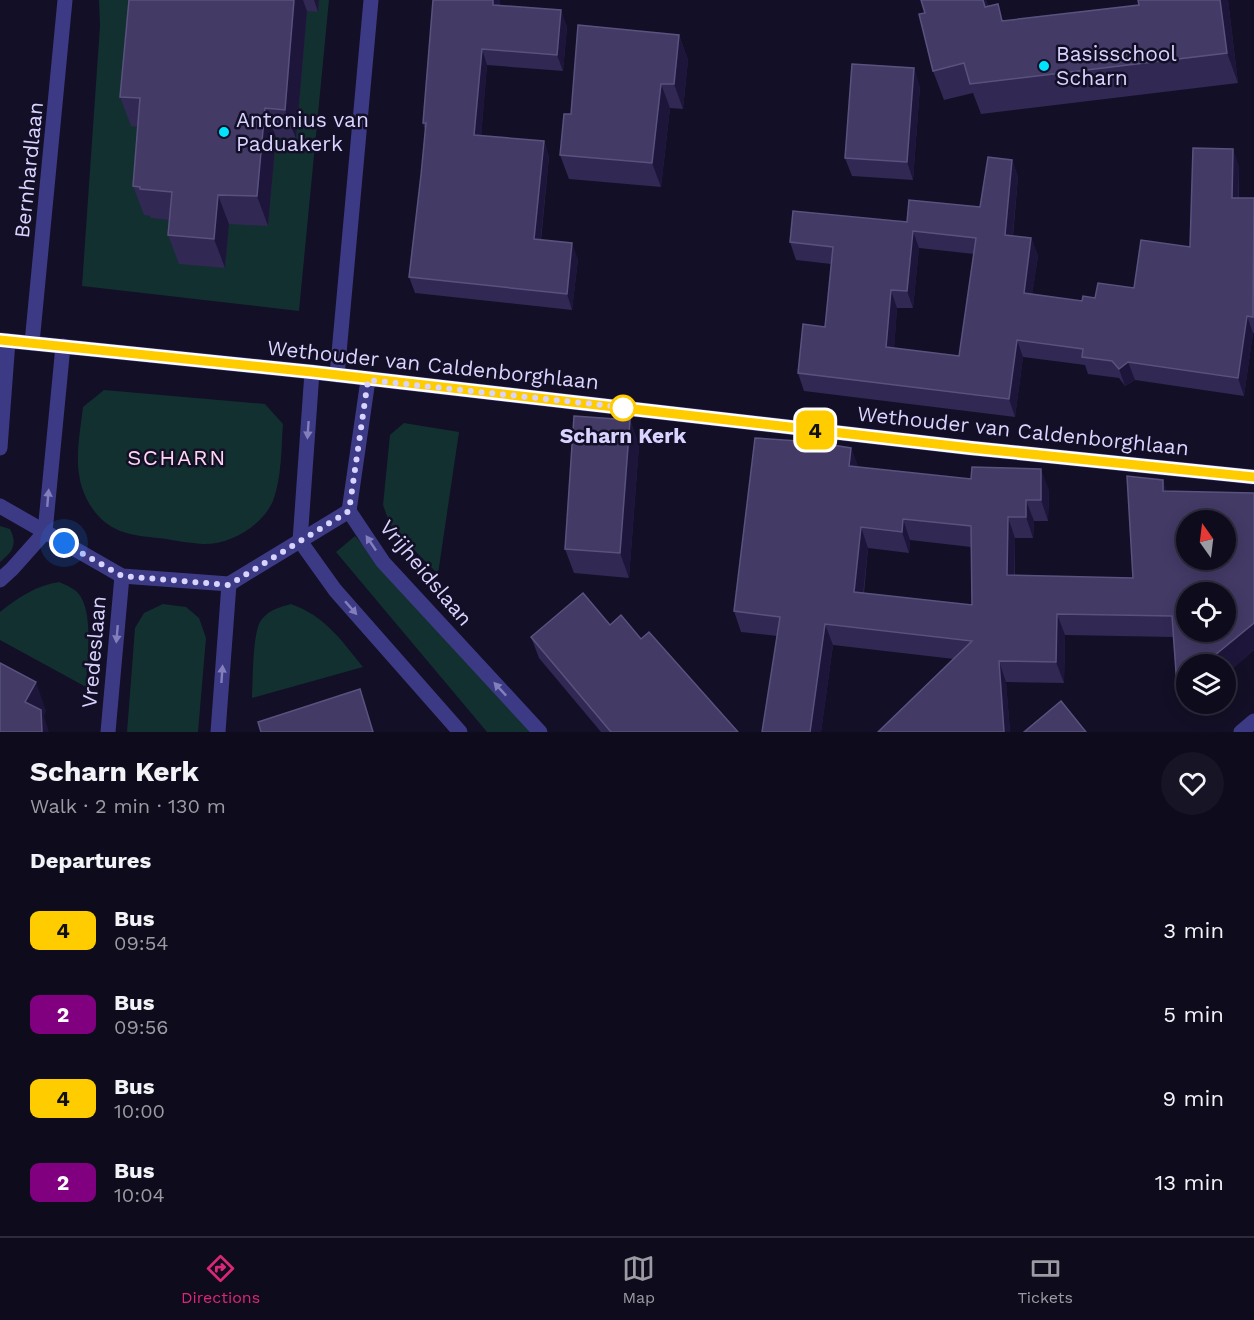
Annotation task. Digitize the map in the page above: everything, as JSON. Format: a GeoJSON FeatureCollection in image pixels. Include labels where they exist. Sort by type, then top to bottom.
{"type":"FeatureCollection","features":[{"type":"Feature","properties":{"kind":"street","name":"Bernhardlaan"},"geometry":{"type":"LineString","coordinates":[[32,343],[65,0]]}},
{"type":"Feature","properties":{"kind":"street"},"geometry":{"type":"LineString","coordinates":[[337,375],[370,0]]}},
{"type":"Feature","properties":{"kind":"street","name":"Wethouder van Caldenborghlaan"},"geometry":{"type":"LineString","coordinates":[[4,340],[312,372],[971,448],[1254,477]]}},
{"type":"Feature","properties":{"kind":"street"},"geometry":{"type":"LineString","coordinates":[[0,448],[4,340]]}},
{"type":"Feature","properties":{"kind":"street"},"geometry":{"type":"LineString","coordinates":[[0,580],[45,532],[63,346]]}},
{"type":"Feature","properties":{"kind":"street"},"geometry":{"type":"LineString","coordinates":[[312,372],[300,541],[335,590],[460,732]]}},
{"type":"Feature","properties":{"kind":"street"},"geometry":{"type":"LineString","coordinates":[[218,732],[229,585],[349,511],[368,380]]}},
{"type":"Feature","properties":{"kind":"street","name":"Vredeslaan"},"geometry":{"type":"LineString","coordinates":[[0,506],[122,576],[229,585]]}},
{"type":"Feature","properties":{"kind":"street","name":"Vrijheidslaan"},"geometry":{"type":"LineString","coordinates":[[349,511],[383,562],[540,732]]}},
{"type":"Feature","properties":{"kind":"street","name":"Vredeslaan"},"geometry":{"type":"LineString","coordinates":[[108,732],[122,576]]}},
{"type":"Feature","properties":{"kind":"street"},"geometry":{"type":"LineString","coordinates":[[1241,732],[1254,721]]}},
{"type":"Feature","properties":{"kind":"green space"},"geometry":{"type":"Polygon","coordinates":[[[99,0],[329,0],[299,311],[82,286],[100,26],[99,0]]]}},
{"type":"Feature","properties":{"kind":"green space"},"geometry":{"type":"Polygon","coordinates":[[[104,390],[265,404],[283,424],[278,482],[268,510],[244,532],[223,541],[202,544],[133,535],[106,523],[90,505],[80,481],[78,469],[78,445],[83,407],[104,390]]]}},
{"type":"Feature","properties":{"kind":"green space"},"geometry":{"type":"Polygon","coordinates":[[[404,423],[459,432],[438,574],[391,527],[383,505],[390,435],[404,423]]]}},
{"type":"Feature","properties":{"kind":"green space"},"geometry":{"type":"Polygon","coordinates":[[[0,526],[10,529],[14,544],[8,555],[0,562],[0,526]]]}},
{"type":"Feature","properties":{"kind":"green space"},"geometry":{"type":"Polygon","coordinates":[[[355,536],[531,732],[487,732],[336,552],[355,536]]]}},
{"type":"Feature","properties":{"kind":"green space"},"geometry":{"type":"Polygon","coordinates":[[[59,582],[76,591],[86,609],[88,650],[86,687],[0,640],[0,612],[28,593],[42,586],[59,582]]]}},
{"type":"Feature","properties":{"kind":"green space"},"geometry":{"type":"Polygon","coordinates":[[[163,604],[186,607],[199,618],[206,638],[198,732],[127,732],[135,628],[144,613],[163,604]]]}},
{"type":"Feature","properties":{"kind":"green space"},"geometry":{"type":"Polygon","coordinates":[[[291,604],[323,622],[340,638],[363,667],[252,698],[255,644],[259,625],[268,613],[291,604]]]}},
{"type":"Feature","properties":{"kind":"building","name":"Antonius van Paduakerk"},"geometry":{"type":"Polygon","coordinates":[[[129,0],[294,0],[285,110],[265,108],[257,196],[218,195],[214,239],[168,235],[172,192],[140,189],[140,187],[133,186],[140,98],[120,97],[129,0]]]}},
{"type":"Feature","properties":{"kind":"building"},"geometry":{"type":"Polygon","coordinates":[[[433,0],[493,0],[493,5],[561,10],[557,55],[482,49],[474,135],[544,141],[534,239],[572,243],[567,294],[409,277],[426,123],[423,123],[433,0]]]}},
{"type":"Feature","properties":{"kind":"building"},"geometry":{"type":"Polygon","coordinates":[[[921,0],[983,0],[985,7],[998,4],[1002,21],[1139,5],[1138,0],[1220,0],[1227,53],[970,84],[964,63],[933,71],[919,14],[925,13],[921,0]]]}},
{"type":"Feature","properties":{"kind":"building"},"geometry":{"type":"Polygon","coordinates":[[[578,25],[679,35],[674,84],[661,84],[652,163],[560,155],[564,114],[571,114],[578,25]]]}},
{"type":"Feature","properties":{"kind":"building"},"geometry":{"type":"Polygon","coordinates":[[[852,64],[914,68],[907,162],[845,158],[852,64]]]}},
{"type":"Feature","properties":{"kind":"building"},"geometry":{"type":"Polygon","coordinates":[[[1193,148],[1233,149],[1232,198],[1254,198],[1253,317],[1247,316],[1238,378],[1128,362],[1119,369],[1112,361],[1082,357],[1083,349],[1017,340],[1009,399],[798,373],[803,324],[825,327],[833,247],[790,242],[793,211],[907,222],[909,200],[980,207],[988,157],[1012,160],[1005,235],[1031,238],[1024,293],[1082,301],[1083,296],[1095,298],[1098,283],[1134,288],[1141,240],[1190,247],[1193,148]],[[913,231],[907,291],[891,290],[886,347],[959,356],[976,238],[913,231]]]}},
{"type":"Feature","properties":{"kind":"building"},"geometry":{"type":"Polygon","coordinates":[[[574,416],[630,420],[620,553],[565,549],[574,416]]]}},
{"type":"Feature","properties":{"kind":"building"},"geometry":{"type":"Polygon","coordinates":[[[755,438],[813,442],[851,448],[849,466],[971,479],[972,467],[1041,469],[1041,500],[1026,500],[1026,517],[1008,517],[1007,575],[1133,578],[1127,476],[1163,480],[1163,491],[1254,493],[1254,623],[1236,638],[1236,582],[1176,582],[1176,642],[1231,642],[1216,654],[1176,654],[1176,672],[1172,616],[1057,614],[1056,662],[999,661],[1004,732],[878,732],[972,641],[825,624],[810,732],[762,732],[780,617],[734,611],[755,438]],[[903,519],[902,532],[861,527],[854,592],[972,605],[971,526],[903,519]]]}},
{"type":"Feature","properties":{"kind":"building"},"geometry":{"type":"Polygon","coordinates":[[[583,593],[610,625],[621,615],[641,639],[649,632],[738,732],[611,732],[531,637],[583,593]]]}},
{"type":"Feature","properties":{"kind":"building"},"geometry":{"type":"Polygon","coordinates":[[[0,663],[36,682],[25,702],[41,710],[42,732],[0,732],[0,663]]]}},
{"type":"Feature","properties":{"kind":"building"},"geometry":{"type":"Polygon","coordinates":[[[360,689],[373,732],[261,732],[258,722],[360,689]]]}},
{"type":"Feature","properties":{"kind":"building"},"geometry":{"type":"Polygon","coordinates":[[[1061,701],[1086,732],[1024,732],[1061,701]]]}},
{"type":"Feature","properties":{"kind":"bus line","name":"4"},"geometry":{"type":"LineString","coordinates":[[0,340],[450,387],[971,448],[1254,477]]}},
{"type":"Feature","properties":{"kind":"place","name":"Basisschool Scharn"},"geometry":{"type":"Point","coordinates":[1044,66]}},
{"type":"Feature","properties":{"kind":"place","name":"Antonius van Paduakerk"},"geometry":{"type":"Point","coordinates":[224,132]}},
{"type":"Feature","properties":{"kind":"place","name":"Scharn Kerk"},"geometry":{"type":"Point","coordinates":[623,408]}},
{"type":"Feature","properties":{"kind":"district","name":"SCHARN"},"geometry":{"type":"Point","coordinates":[177,457]}},
{"type":"Feature","properties":{"kind":"route"},"geometry":{"type":"LineString","coordinates":[[64,543],[122,576],[229,585],[349,511],[368,380],[630,408],[623,408]]}}]}
